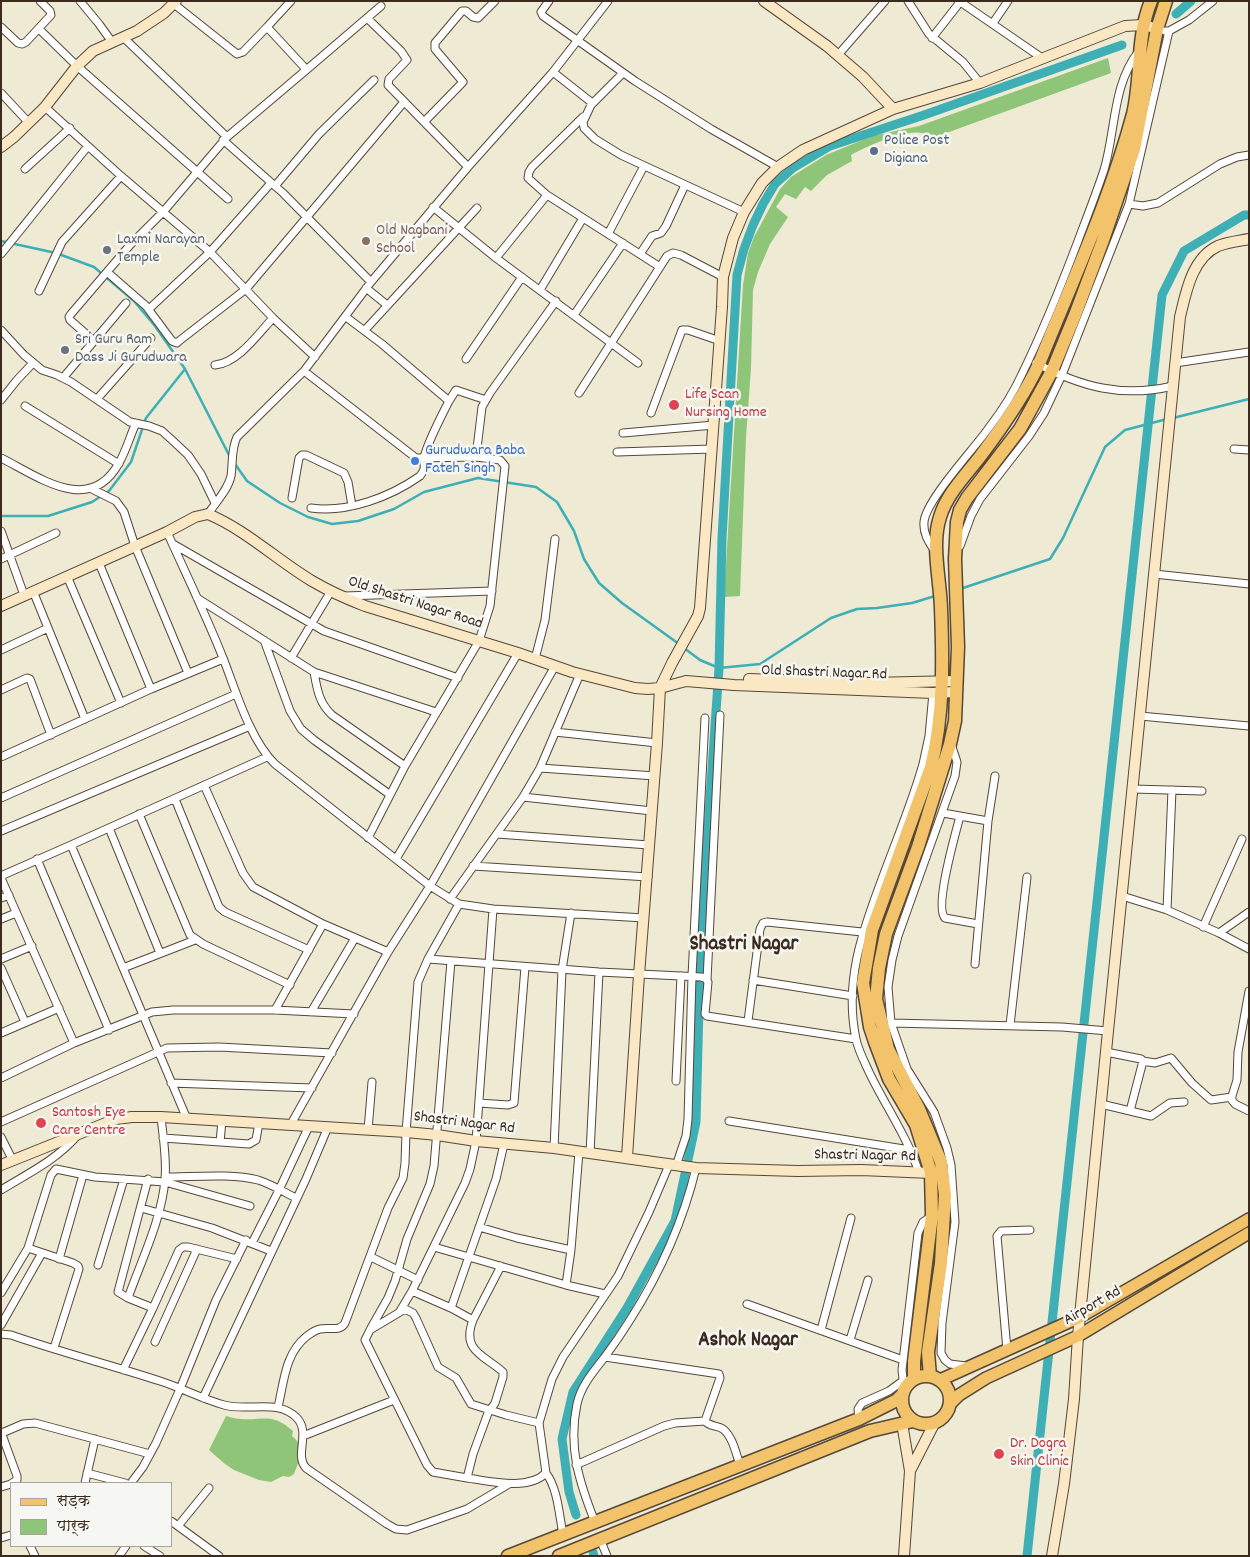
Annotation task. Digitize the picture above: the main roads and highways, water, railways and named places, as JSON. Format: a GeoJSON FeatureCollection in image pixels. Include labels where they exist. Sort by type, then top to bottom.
{"type":"FeatureCollection","features":[{"type":"Feature","properties":{"kind":"highway"},"geometry":{"type":"LineString","coordinates":[[559,1556],[870,1431],[908,1422],[924,1425],[934,1424],[948,1412],[951,1403],[948,1390],[935,1378],[928,1352],[941,1263],[946,1195],[941,1162],[920,1109],[888,1049],[876,999],[879,968],[886,934],[918,847],[950,744],[955,721],[958,647],[955,559],[957,522],[960,510],[967,498],[1020,429],[1057,373],[1134,149],[1163,30],[1166,1]]}},
{"type":"Feature","properties":{"kind":"highway"},"geometry":{"type":"LineString","coordinates":[[908,1422],[902,1405],[914,1361],[932,1215],[916,1125],[889,1079],[875,1042],[870,1027],[863,983],[872,930],[931,766],[939,727],[941,607],[937,527],[946,502],[997,434],[1031,380],[1034,361],[1112,179],[1133,112],[1143,25],[1149,4]]}},
{"type":"Feature","properties":{"kind":"highway"},"geometry":{"type":"LineString","coordinates":[[508,1556],[859,1419],[897,1400],[907,1385],[924,1376],[935,1378]]}},
{"type":"Feature","properties":{"kind":"main road"},"geometry":{"type":"LineString","coordinates":[[935,1378],[972,1366],[1080,1317],[1249,1219]]}},
{"type":"Feature","properties":{"kind":"main road","name":"Airport Rd"},"geometry":{"type":"LineString","coordinates":[[951,1403],[959,1395],[986,1378],[1078,1336],[1249,1233]]}},
{"type":"Feature","properties":{"kind":"waterway"},"geometry":{"type":"LineString","coordinates":[[1176,14],[1191,1]]}},
{"type":"Feature","properties":{"kind":"waterway"},"geometry":{"type":"LineString","coordinates":[[576,1515],[569,1492],[562,1439],[573,1392],[627,1308],[675,1221],[696,1122],[701,930],[719,668],[722,538],[737,275],[744,249],[763,204],[775,184],[793,168],[830,146],[1122,45]]}},
{"type":"Feature","properties":{"kind":"waterway"},"geometry":{"type":"LineString","coordinates":[[1027,1556],[1162,295],[1184,251],[1244,215],[1249,215]]}},
{"type":"Feature","properties":{"kind":"waterway"},"geometry":{"type":"LineString","coordinates":[[1,241],[56,253],[94,267],[134,301],[155,326],[185,369],[230,457]]}},
{"type":"Feature","properties":{"kind":"waterway"},"geometry":{"type":"LineString","coordinates":[[1,516],[48,516],[92,502],[109,491],[131,462],[146,418],[185,369]]}},
{"type":"Feature","properties":{"kind":"waterway"},"geometry":{"type":"LineString","coordinates":[[1173,418],[1249,399]]}},
{"type":"Feature","properties":{"kind":"waterway"},"geometry":{"type":"LineString","coordinates":[[960,589],[1050,559],[1063,538],[1105,447],[1125,430],[1167,419]]}},
{"type":"Feature","properties":{"kind":"waterway"},"geometry":{"type":"LineString","coordinates":[[235,464],[247,481],[280,503],[308,517],[332,524],[358,521],[394,509],[424,492],[478,478],[536,487],[557,502],[574,531],[584,559],[599,583],[622,603],[679,644]]}},
{"type":"Feature","properties":{"kind":"waterway"},"geometry":{"type":"LineString","coordinates":[[684,648],[700,660],[719,668],[760,664],[831,618],[857,609],[912,603],[935,596]]}},
{"type":"Feature","properties":{"kind":"waterway"},"geometry":{"type":"LineString","coordinates":[[593,1552],[594,1556]]}},
{"type":"Feature","properties":{"kind":"place","name":"Police Post Digiana"},"geometry":{"type":"Point","coordinates":[874,151]}},
{"type":"Feature","properties":{"kind":"place","name":"Old Nagbani School"},"geometry":{"type":"Point","coordinates":[366,241]}},
{"type":"Feature","properties":{"kind":"place","name":"Laxmi Narayan Temple"},"geometry":{"type":"Point","coordinates":[107,250]}},
{"type":"Feature","properties":{"kind":"place","name":"Sri Guru Ram Dass Ji Gurudwara"},"geometry":{"type":"Point","coordinates":[65,350]}},
{"type":"Feature","properties":{"kind":"place","name":"Life Scan Nursing Home"},"geometry":{"type":"Point","coordinates":[674,405]}},
{"type":"Feature","properties":{"kind":"place","name":"Gurudwara Baba Fateh Singh"},"geometry":{"type":"Point","coordinates":[415,461]}},
{"type":"Feature","properties":{"kind":"place","name":"Santosh Eye Care Centre"},"geometry":{"type":"Point","coordinates":[41,1123]}},
{"type":"Feature","properties":{"kind":"place","name":"Dr. Dogra Skin Clinic"},"geometry":{"type":"Point","coordinates":[999,1454]}},
{"type":"Feature","properties":{"kind":"district","name":"Shastri Nagar"},"geometry":{"type":"Point","coordinates":[744,946]}},
{"type":"Feature","properties":{"kind":"district","name":"Ashok Nagar"},"geometry":{"type":"Point","coordinates":[748,1342]}}]}
